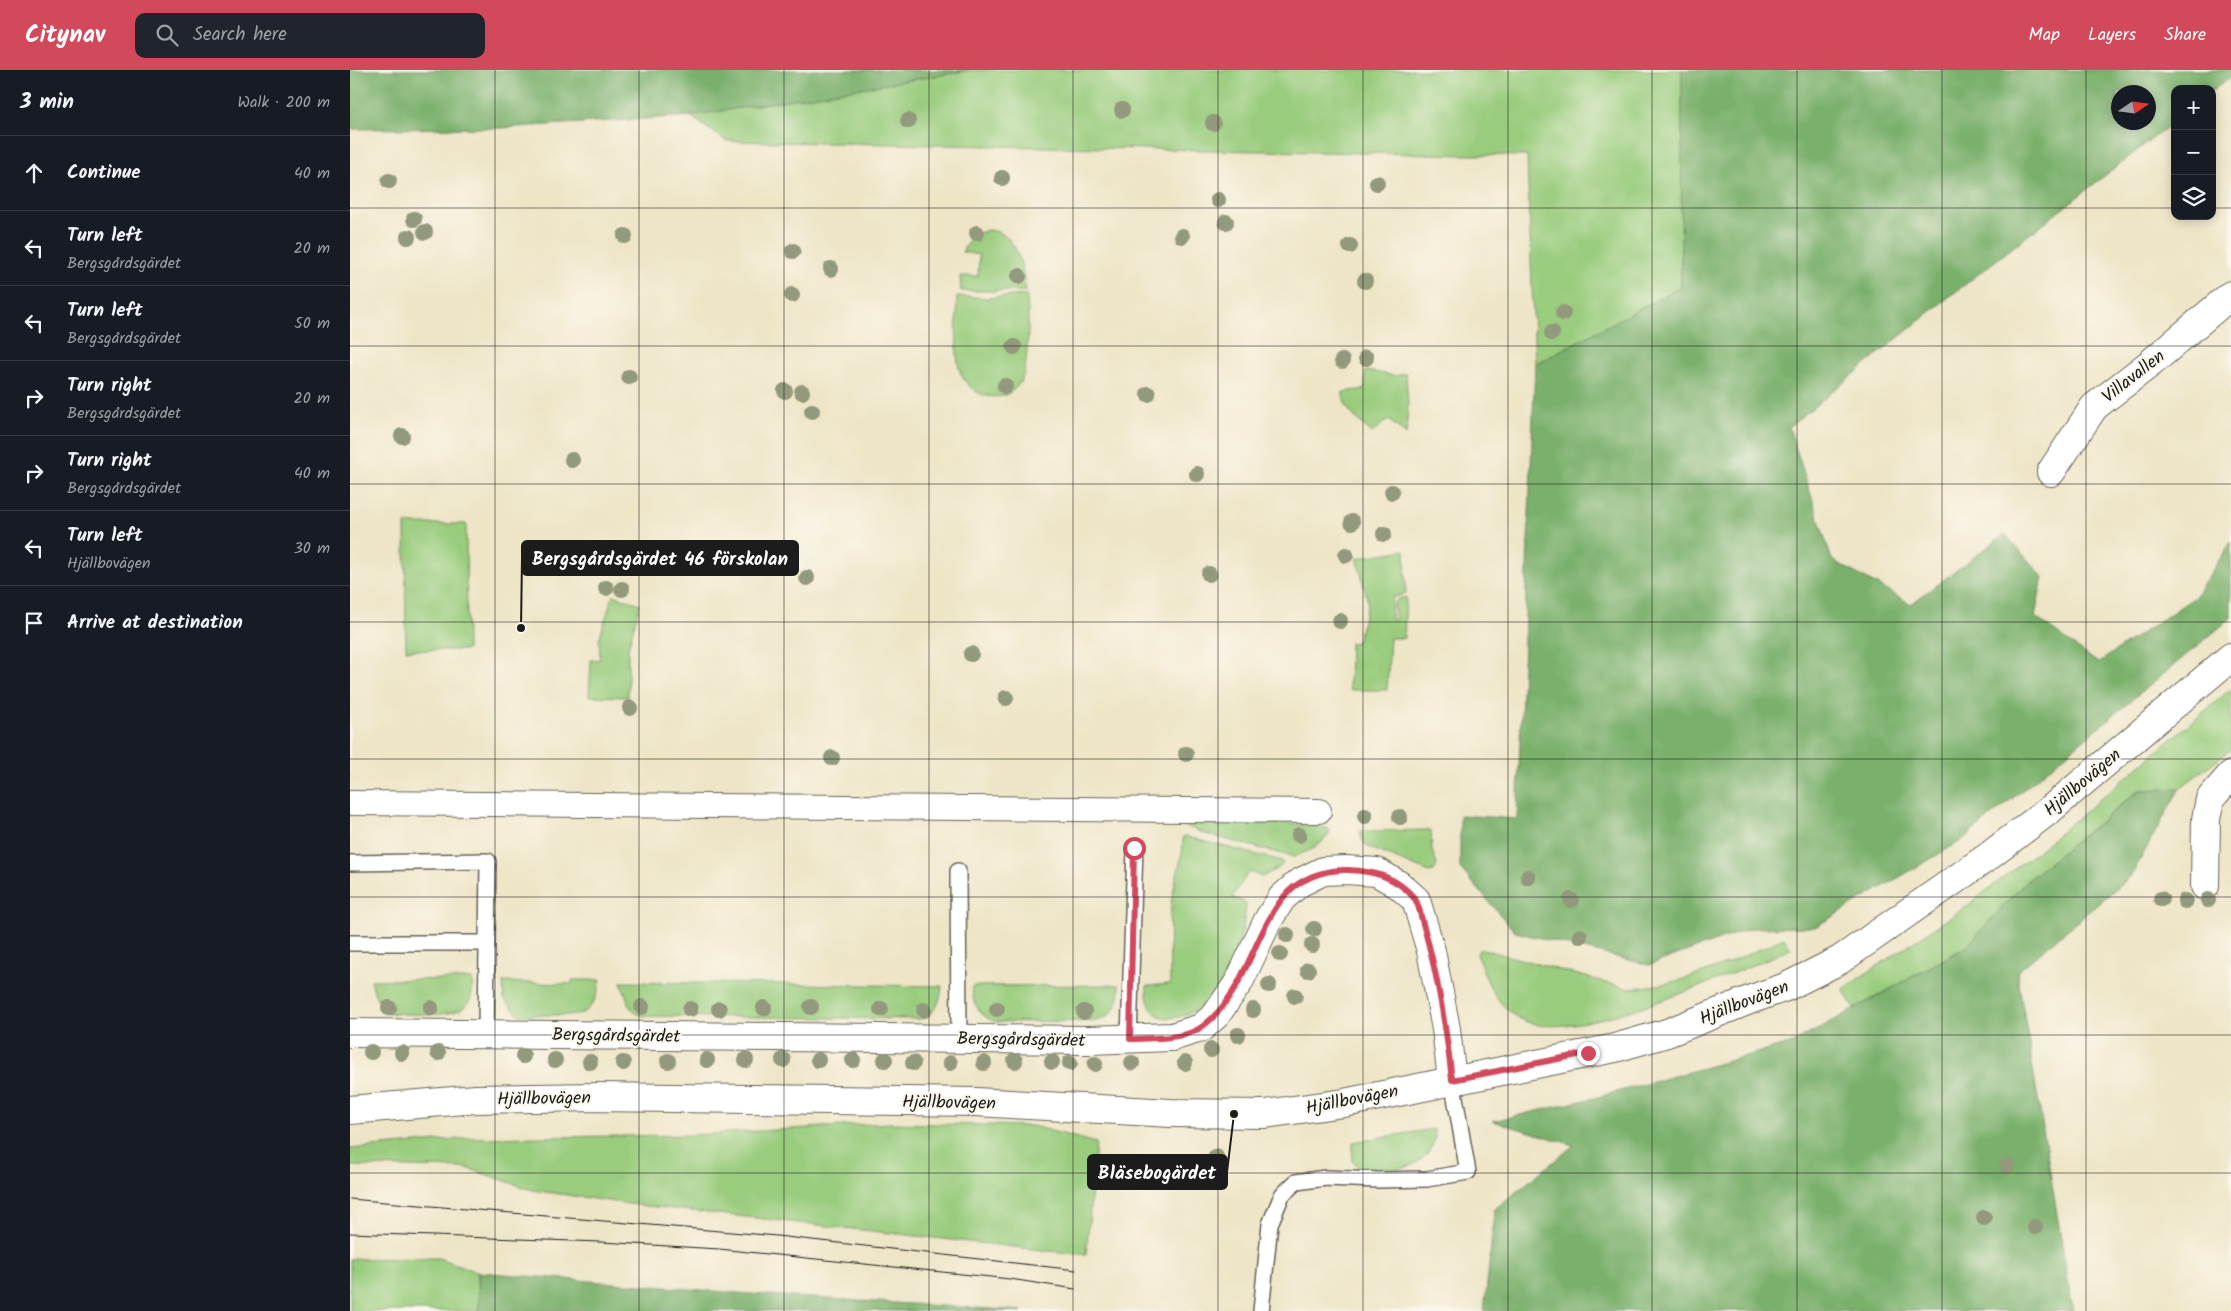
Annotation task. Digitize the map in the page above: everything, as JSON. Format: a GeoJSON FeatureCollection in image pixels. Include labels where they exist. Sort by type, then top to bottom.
{"type":"FeatureCollection","features":[{"type":"Feature","properties":{"kind":"street","name":"Villavallen"},"geometry":{"type":"LineString","coordinates":[[2051,472],[2094,406],[2152,362],[2231,294]]}},
{"type":"Feature","properties":{"kind":"street","name":"Hjällbovägen"},"geometry":{"type":"LineString","coordinates":[[350,1110],[476,1099],[597,1097],[976,1102],[1171,1113],[1265,1114],[1344,1103],[1615,1048],[1668,1033],[1786,987],[1840,960],[1989,856],[2044,814],[2231,657]]}},
{"type":"Feature","properties":{"kind":"street"},"geometry":{"type":"LineString","coordinates":[[2204,886],[2206,819],[2210,799],[2231,775]]}},
{"type":"Feature","properties":{"kind":"street"},"geometry":{"type":"LineString","coordinates":[[350,803],[1319,811]]}},
{"type":"Feature","properties":{"kind":"street","name":"Bergsgårdsgärdet"},"geometry":{"type":"LineString","coordinates":[[350,1033],[1130,1039],[1172,1037],[1201,1028],[1216,1015],[1239,982],[1268,920],[1282,898],[1299,883],[1323,871],[1346,870],[1377,872],[1399,885],[1416,900],[1431,951],[1446,1029],[1452,1080]]}},
{"type":"Feature","properties":{"kind":"lane"},"geometry":{"type":"LineString","coordinates":[[1130,1039],[1134,848]]}},
{"type":"Feature","properties":{"kind":"lane"},"geometry":{"type":"LineString","coordinates":[[350,862],[488,861],[486,1034]]}},
{"type":"Feature","properties":{"kind":"lane"},"geometry":{"type":"LineString","coordinates":[[958,871],[959,1038]]}},
{"type":"Feature","properties":{"kind":"lane"},"geometry":{"type":"LineString","coordinates":[[350,942],[487,943]]}},
{"type":"Feature","properties":{"kind":"lane"},"geometry":{"type":"LineString","coordinates":[[1261,1311],[1270,1224],[1282,1195],[1296,1182],[1326,1178],[1427,1179],[1468,1172],[1452,1080]]}},
{"type":"Feature","properties":{"kind":"green space"},"geometry":{"type":"Polygon","coordinates":[[[350,70],[971,70],[690,116],[501,128],[350,129],[350,70]]]}},
{"type":"Feature","properties":{"kind":"green space"},"geometry":{"type":"Polygon","coordinates":[[[971,70],[1682,70],[1681,287],[1535,364],[1527,156],[726,141],[690,116],[971,70]]]}},
{"type":"Feature","properties":{"kind":"green space"},"geometry":{"type":"Polygon","coordinates":[[[1682,70],[2231,70],[2231,77],[2216,88],[2216,85],[2171,85],[2171,124],[1940,304],[1789,427],[1832,560],[1911,604],[2005,534],[2043,577],[2035,617],[2098,663],[2195,597],[2231,542],[2231,618],[1961,841],[1815,927],[1752,928],[1649,965],[1515,932],[1460,868],[1460,815],[1517,819],[1535,364],[1681,287],[1682,70]]]}},
{"type":"Feature","properties":{"kind":"green space"},"geometry":{"type":"Polygon","coordinates":[[[988,230],[998,232],[1013,244],[1023,272],[1026,291],[961,291],[960,276],[978,276],[979,255],[962,252],[972,235],[988,230]]]}},
{"type":"Feature","properties":{"kind":"green space"},"geometry":{"type":"Polygon","coordinates":[[[1026,295],[1028,337],[1026,363],[1022,379],[1007,394],[997,397],[978,393],[963,378],[959,368],[957,296],[987,298],[1026,295]]]}},
{"type":"Feature","properties":{"kind":"green space"},"geometry":{"type":"Polygon","coordinates":[[[1365,372],[1396,376],[1406,373],[1408,405],[1406,435],[1388,419],[1372,433],[1357,420],[1345,404],[1343,392],[1365,389],[1365,372]]]}},
{"type":"Feature","properties":{"kind":"green space"},"geometry":{"type":"Polygon","coordinates":[[[405,524],[466,524],[467,650],[406,650],[405,524]]]}},
{"type":"Feature","properties":{"kind":"green space"},"geometry":{"type":"Polygon","coordinates":[[[1405,550],[1406,593],[1392,598],[1391,620],[1396,619],[1395,601],[1406,597],[1404,638],[1390,638],[1387,690],[1349,690],[1350,643],[1357,642],[1368,603],[1357,558],[1405,550]]]}},
{"type":"Feature","properties":{"kind":"green space"},"geometry":{"type":"Polygon","coordinates":[[[613,595],[640,604],[628,648],[628,697],[589,696],[591,660],[600,659],[599,639],[613,595]]]}},
{"type":"Feature","properties":{"kind":"green space"},"geometry":{"type":"Polygon","coordinates":[[[2231,689],[2231,749],[2180,788],[2139,790],[2025,882],[1966,947],[1854,1009],[1843,989],[1964,908],[2044,846],[2231,689]]]}},
{"type":"Feature","properties":{"kind":"green space"},"geometry":{"type":"Polygon","coordinates":[[[2180,788],[2131,876],[2017,972],[2073,1311],[1484,1311],[1495,1209],[1574,1145],[1493,1121],[1598,1097],[1793,1043],[1966,947],[2025,882],[2140,790],[2180,788]]]}},
{"type":"Feature","properties":{"kind":"green space"},"geometry":{"type":"Polygon","coordinates":[[[1169,812],[1324,827],[1330,830],[1328,836],[1315,848],[1294,857],[1205,834],[1181,824],[1158,821],[1153,824],[1154,817],[1169,812]]]}},
{"type":"Feature","properties":{"kind":"green space"},"geometry":{"type":"Polygon","coordinates":[[[1431,830],[1432,850],[1437,865],[1434,871],[1429,872],[1368,847],[1362,840],[1360,831],[1431,830]]]}},
{"type":"Feature","properties":{"kind":"green space"},"geometry":{"type":"Polygon","coordinates":[[[1183,836],[1282,861],[1283,863],[1280,867],[1262,877],[1249,872],[1232,897],[1246,903],[1240,937],[1227,973],[1206,1002],[1184,1015],[1173,1018],[1162,1017],[1154,1012],[1148,1002],[1147,986],[1170,984],[1171,909],[1173,890],[1182,852],[1183,836]]]}},
{"type":"Feature","properties":{"kind":"green space"},"geometry":{"type":"Polygon","coordinates":[[[1784,938],[1791,949],[1658,1002],[1583,1023],[1551,1026],[1527,1022],[1508,1010],[1489,985],[1477,954],[1479,950],[1483,949],[1626,988],[1668,983],[1688,978],[1726,964],[1784,938]]]}},
{"type":"Feature","properties":{"kind":"green space"},"geometry":{"type":"Polygon","coordinates":[[[472,979],[471,999],[463,1008],[446,1013],[424,1015],[383,1013],[371,980],[472,979]]]}},
{"type":"Feature","properties":{"kind":"green space"},"geometry":{"type":"Polygon","coordinates":[[[572,980],[601,980],[591,1006],[583,1013],[577,1015],[519,1015],[504,999],[503,982],[572,984],[572,980]]]}},
{"type":"Feature","properties":{"kind":"green space"},"geometry":{"type":"Polygon","coordinates":[[[621,982],[942,986],[936,1007],[930,1014],[920,1019],[644,1016],[636,1013],[630,1007],[621,982]]]}},
{"type":"Feature","properties":{"kind":"green space"},"geometry":{"type":"Polygon","coordinates":[[[1119,985],[1119,997],[1115,1008],[1107,1016],[1096,1021],[996,1022],[985,1016],[978,1009],[973,998],[972,986],[1119,985]]]}},
{"type":"Feature","properties":{"kind":"green space"},"geometry":{"type":"Polygon","coordinates":[[[890,1123],[1033,1126],[1096,1143],[1086,1255],[629,1204],[532,1190],[467,1168],[350,1166],[350,1149],[470,1138],[693,1135],[890,1123]]]}},
{"type":"Feature","properties":{"kind":"green space"},"geometry":{"type":"Polygon","coordinates":[[[1434,1129],[1435,1138],[1431,1148],[1415,1164],[1397,1169],[1377,1169],[1358,1167],[1352,1161],[1353,1142],[1434,1129]]]}},
{"type":"Feature","properties":{"kind":"green space"},"geometry":{"type":"Polygon","coordinates":[[[439,1258],[478,1272],[479,1311],[350,1311],[350,1259],[439,1258]]]}},
{"type":"Feature","properties":{"kind":"green space"},"geometry":{"type":"Polygon","coordinates":[[[478,1272],[751,1294],[1022,1311],[479,1311],[478,1272]]]}},
{"type":"Feature","properties":{"kind":"tram line"},"geometry":{"type":"LineString","coordinates":[[350,1199],[777,1236],[1076,1270]]}},
{"type":"Feature","properties":{"kind":"tram line"},"geometry":{"type":"LineString","coordinates":[[350,1233],[601,1242],[719,1249],[1010,1279],[1075,1289]]}},
{"type":"Feature","properties":{"kind":"place","name":"Bergsgårdsgärdet 46 förskolan"},"geometry":{"type":"Point","coordinates":[521,628]}},
{"type":"Feature","properties":{"kind":"place","name":"Bläsebogärdet"},"geometry":{"type":"Point","coordinates":[1234,1114]}},
{"type":"Feature","properties":{"kind":"route"},"geometry":{"type":"LineString","coordinates":[[1134,848],[1130,1039],[1172,1037],[1201,1028],[1216,1015],[1239,982],[1268,920],[1282,898],[1299,883],[1323,871],[1346,870],[1377,872],[1399,885],[1416,900],[1431,951],[1446,1029],[1452,1080],[1588,1053]]}}]}
